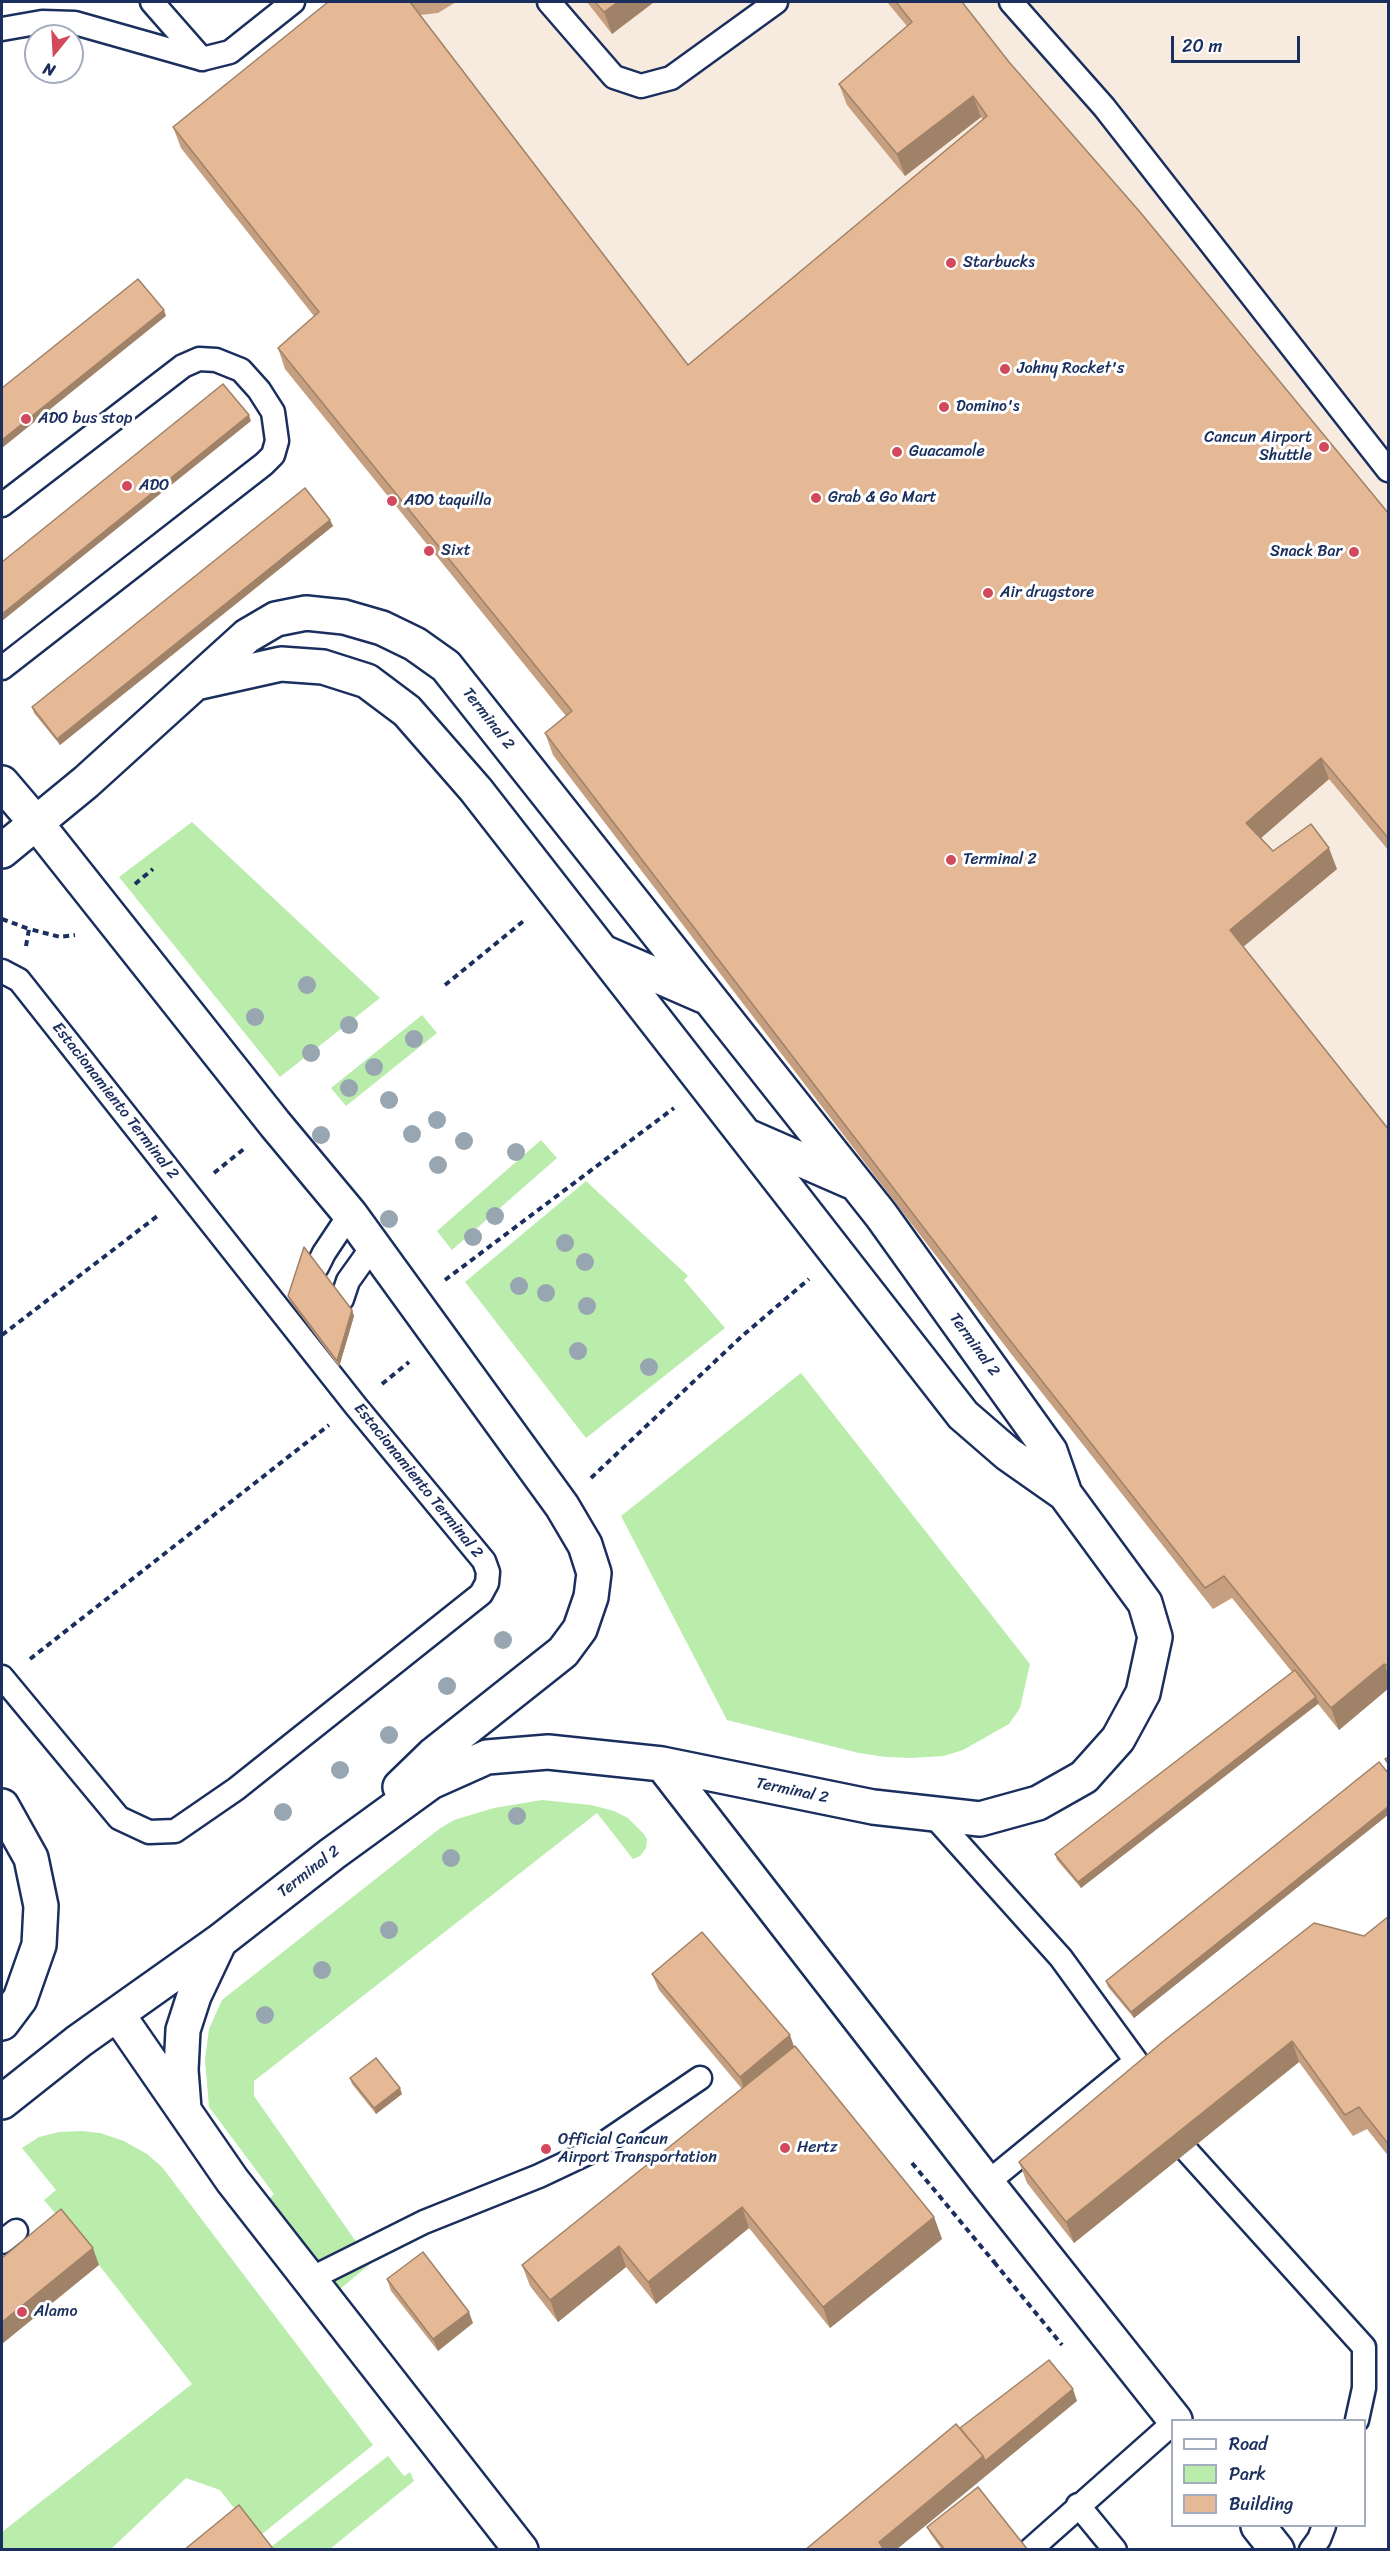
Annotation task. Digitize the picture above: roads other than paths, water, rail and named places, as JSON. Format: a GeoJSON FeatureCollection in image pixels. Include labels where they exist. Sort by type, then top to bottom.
{"type":"FeatureCollection","features":[{"type":"Feature","properties":{"kind":"street","name":"Terminal 2"},"geometry":{"type":"LineString","coordinates":[[2,851],[37,824],[247,636],[276,619],[306,614],[344,617],[382,628],[415,644],[446,666],[881,1215],[1050,1452],[1065,1494],[1145,1603],[1155,1636],[1143,1693],[1118,1739],[1084,1777],[1038,1803],[980,1819],[873,1808],[662,1764],[548,1752],[488,1756],[431,1782],[332,1854],[220,1941],[79,2041],[2,2102]]}},
{"type":"Feature","properties":{"kind":"street","name":"Terminal 2"},"geometry":{"type":"LineString","coordinates":[[194,684],[281,664],[323,667],[367,681],[407,711],[476,790],[963,1415],[1008,1454],[1065,1494]]}},
{"type":"Feature","properties":{"kind":"street"},"geometry":{"type":"LineString","coordinates":[[2,783],[275,1124],[350,1214],[562,1506],[585,1545],[594,1573],[591,1597],[580,1629],[563,1652],[433,1755],[332,1854]]}},
{"type":"Feature","properties":{"kind":"street"},"geometry":{"type":"LineString","coordinates":[[647,920],[663,1030]]}},
{"type":"Feature","properties":{"kind":"street"},"geometry":{"type":"LineString","coordinates":[[602,952],[708,997]]}},
{"type":"Feature","properties":{"kind":"street"},"geometry":{"type":"LineString","coordinates":[[791,1102],[806,1213]]}},
{"type":"Feature","properties":{"kind":"street"},"geometry":{"type":"LineString","coordinates":[[746,1136],[855,1183]]}},
{"type":"Feature","properties":{"kind":"street"},"geometry":{"type":"LineString","coordinates":[[662,1764],[1172,2419]]}},
{"type":"Feature","properties":{"kind":"street"},"geometry":{"type":"LineString","coordinates":[[2,1806],[31,1858],[41,1906],[39,1945],[20,1999],[2,2023]]}},
{"type":"Feature","properties":{"kind":"street"},"geometry":{"type":"LineString","coordinates":[[184,2109],[181,2070],[183,2030],[194,1996],[220,1941]]}},
{"type":"Feature","properties":{"kind":"street"},"geometry":{"type":"LineString","coordinates":[[118,2015],[232,2180],[521,2550]]}},
{"type":"Feature","properties":{"kind":"street"},"geometry":{"type":"LineString","coordinates":[[1259,2527],[1277,2550]]}},
{"type":"Feature","properties":{"kind":"lane"},"geometry":{"type":"LineString","coordinates":[[152,2],[202,59]]}},
{"type":"Feature","properties":{"kind":"lane"},"geometry":{"type":"LineString","coordinates":[[2,29],[42,22],[75,23],[202,59],[230,52],[293,2]]}},
{"type":"Feature","properties":{"kind":"lane"},"geometry":{"type":"LineString","coordinates":[[549,2],[614,77],[641,86],[671,78],[776,2]]}},
{"type":"Feature","properties":{"kind":"lane"},"geometry":{"type":"LineString","coordinates":[[1011,2],[1104,106],[1389,470]]}},
{"type":"Feature","properties":{"kind":"lane"},"geometry":{"type":"LineString","coordinates":[[2,505],[183,366],[199,359],[216,360],[241,370],[259,390],[273,412],[277,441],[273,455],[264,464],[2,669]]}},
{"type":"Feature","properties":{"kind":"lane","name":"Estacionamiento Terminal 2"},"geometry":{"type":"LineString","coordinates":[[2,971],[19,980],[187,1194],[299,1324],[323,1354],[356,1405],[484,1561],[488,1572],[487,1583],[481,1594],[236,1788],[175,1831],[149,1832],[119,1818],[3,1678]]}},
{"type":"Feature","properties":{"kind":"lane"},"geometry":{"type":"LineString","coordinates":[[317,1268],[324,1253],[350,1214]]}},
{"type":"Feature","properties":{"kind":"lane"},"geometry":{"type":"LineString","coordinates":[[342,1299],[348,1281],[373,1246]]}},
{"type":"Feature","properties":{"kind":"lane"},"geometry":{"type":"LineString","coordinates":[[931,1813],[1061,1958],[1136,2061],[1139,2089]]}},
{"type":"Feature","properties":{"kind":"lane"},"geometry":{"type":"LineString","coordinates":[[987,2183],[1136,2061]]}},
{"type":"Feature","properties":{"kind":"lane"},"geometry":{"type":"LineString","coordinates":[[310,2280],[424,2222],[539,2176],[594,2150],[700,2078]]}},
{"type":"Feature","properties":{"kind":"lane"},"geometry":{"type":"LineString","coordinates":[[1187,2151],[1364,2347],[1364,2388],[1357,2419]]}},
{"type":"Feature","properties":{"kind":"lane"},"geometry":{"type":"LineString","coordinates":[[1030,2550],[1171,2425]]}},
{"type":"Feature","properties":{"kind":"lane"},"geometry":{"type":"LineString","coordinates":[[1078,2505],[1115,2550]]}},
{"type":"Feature","properties":{"kind":"lane"},"geometry":{"type":"LineString","coordinates":[[1311,2550],[1324,2527]]}},
{"type":"Feature","properties":{"kind":"place","name":"Starbucks"},"geometry":{"type":"Point","coordinates":[951,263]}},
{"type":"Feature","properties":{"kind":"place","name":"Johny Rocket's"},"geometry":{"type":"Point","coordinates":[1005,369]}},
{"type":"Feature","properties":{"kind":"place","name":"Domino's"},"geometry":{"type":"Point","coordinates":[944,407]}},
{"type":"Feature","properties":{"kind":"place","name":"ADO bus stop"},"geometry":{"type":"Point","coordinates":[26,419]}},
{"type":"Feature","properties":{"kind":"place","name":"Cancun Airport Shuttle"},"geometry":{"type":"Point","coordinates":[1324,447]}},
{"type":"Feature","properties":{"kind":"place","name":"Guacamole"},"geometry":{"type":"Point","coordinates":[897,452]}},
{"type":"Feature","properties":{"kind":"place","name":"ADO"},"geometry":{"type":"Point","coordinates":[127,486]}},
{"type":"Feature","properties":{"kind":"place","name":"Grab & Go Mart"},"geometry":{"type":"Point","coordinates":[816,498]}},
{"type":"Feature","properties":{"kind":"place","name":"ADO taquilla"},"geometry":{"type":"Point","coordinates":[392,501]}},
{"type":"Feature","properties":{"kind":"place","name":"Sixt"},"geometry":{"type":"Point","coordinates":[429,551]}},
{"type":"Feature","properties":{"kind":"place","name":"Snack Bar"},"geometry":{"type":"Point","coordinates":[1354,552]}},
{"type":"Feature","properties":{"kind":"place","name":"Air drugstore"},"geometry":{"type":"Point","coordinates":[988,593]}},
{"type":"Feature","properties":{"kind":"place","name":"Terminal 2"},"geometry":{"type":"Point","coordinates":[951,860]}},
{"type":"Feature","properties":{"kind":"place","name":"Hertz"},"geometry":{"type":"Point","coordinates":[785,2148]}},
{"type":"Feature","properties":{"kind":"place","name":"Official Cancun Airport Transportation"},"geometry":{"type":"Point","coordinates":[546,2149]}},
{"type":"Feature","properties":{"kind":"place","name":"Alamo"},"geometry":{"type":"Point","coordinates":[22,2312]}}]}
